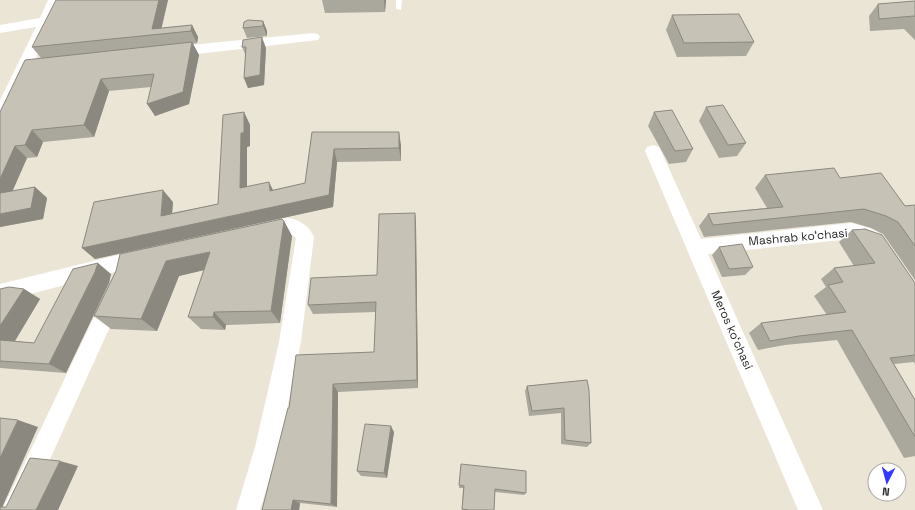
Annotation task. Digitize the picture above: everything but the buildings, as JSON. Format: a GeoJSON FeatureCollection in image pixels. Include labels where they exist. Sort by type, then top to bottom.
{"type":"FeatureCollection","features":[{"type":"Feature","properties":{"kind":"street"},"geometry":{"type":"LineString","coordinates":[[0,114],[4,100],[25,67],[55,0]]}},
{"type":"Feature","properties":{"kind":"street"},"geometry":{"type":"LineString","coordinates":[[0,29],[45,21]]}},
{"type":"Feature","properties":{"kind":"street"},"geometry":{"type":"LineString","coordinates":[[161,53],[313,37]]}},
{"type":"Feature","properties":{"kind":"street"},"geometry":{"type":"LineString","coordinates":[[25,67],[40,65]]}},
{"type":"Feature","properties":{"kind":"street","name":"Meros koʻchasi"},"geometry":{"type":"LineString","coordinates":[[653,151],[810,510]]}},
{"type":"Feature","properties":{"kind":"street"},"geometry":{"type":"LineString","coordinates":[[246,235],[291,225],[301,229],[305,236],[289,349],[267,447],[248,510]]}},
{"type":"Feature","properties":{"kind":"street","name":"Mashrab koʻchasi"},"geometry":{"type":"LineString","coordinates":[[696,247],[851,232],[864,234],[875,240],[883,252]]}},
{"type":"Feature","properties":{"kind":"street"},"geometry":{"type":"LineString","coordinates":[[0,293],[163,253]]}},
{"type":"Feature","properties":{"kind":"street"},"geometry":{"type":"LineString","coordinates":[[14,510],[120,284],[126,261]]}},
{"type":"Feature","properties":{"kind":"lane"},"geometry":{"type":"LineString","coordinates":[[399,0],[399,9]]}}]}
